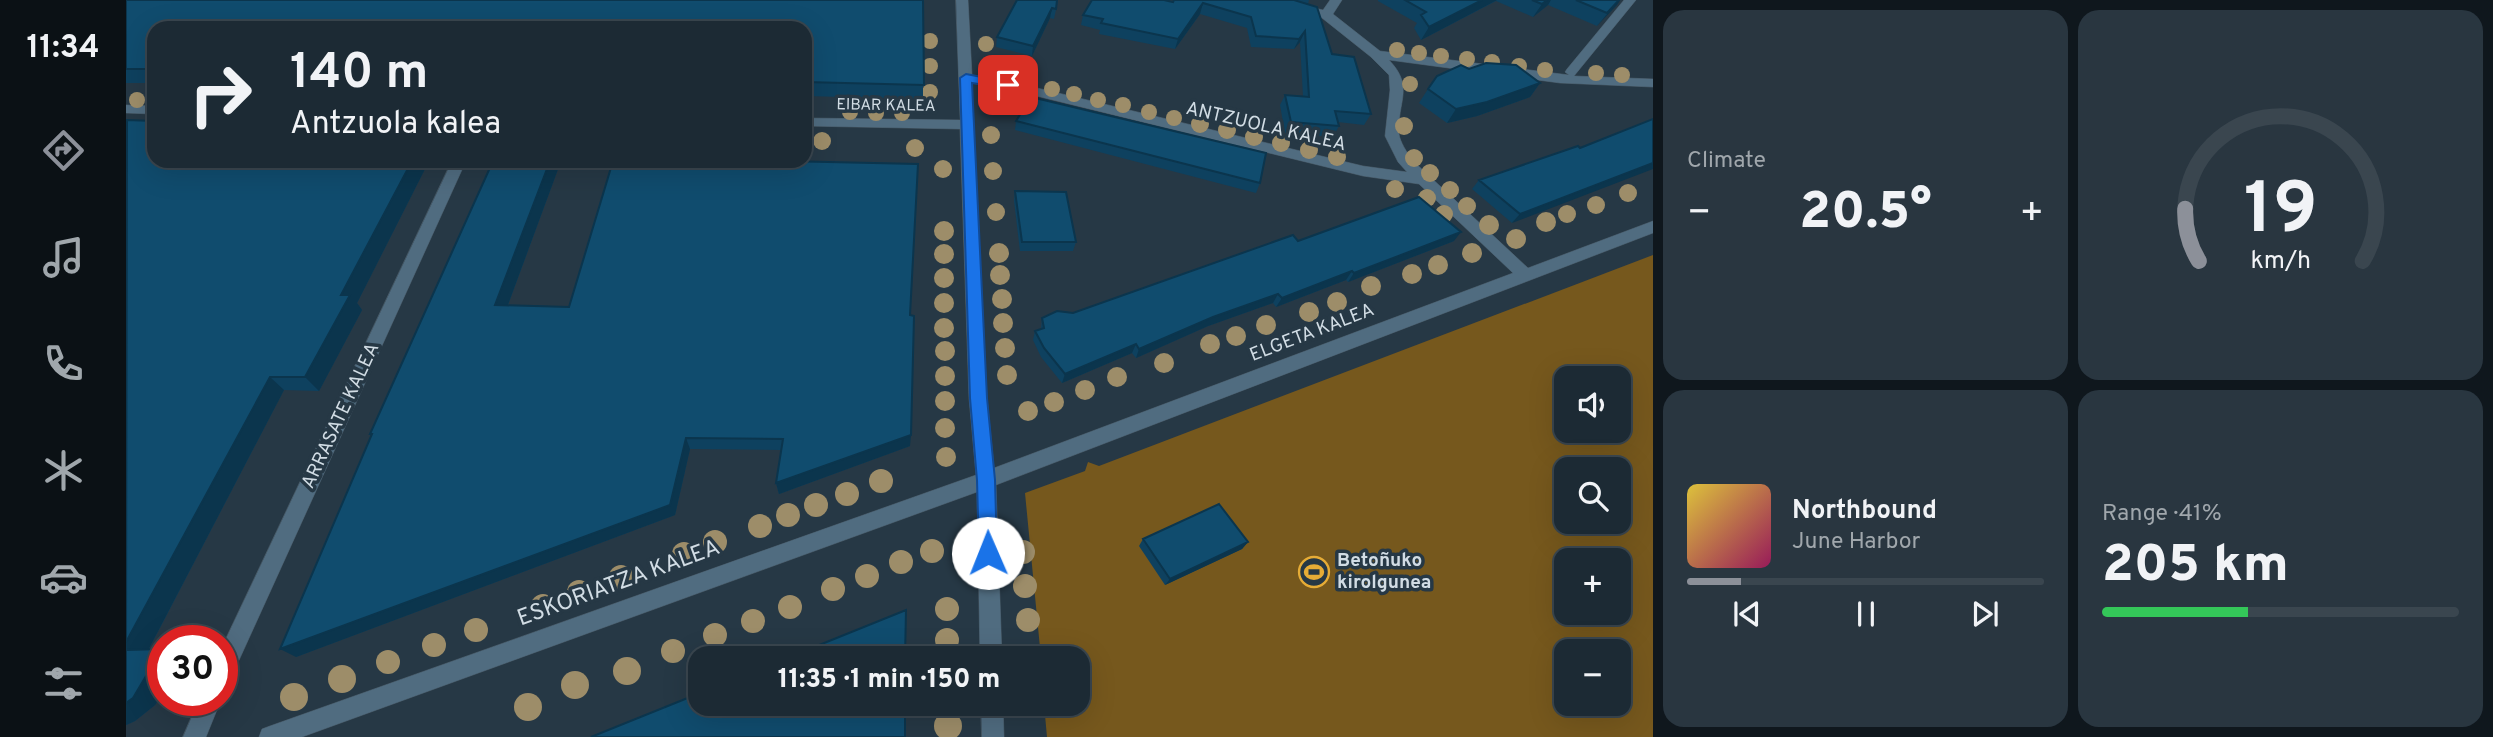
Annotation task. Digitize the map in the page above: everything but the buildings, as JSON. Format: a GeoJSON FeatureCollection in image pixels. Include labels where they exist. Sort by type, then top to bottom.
{"type":"FeatureCollection","features":[{"type":"Feature","properties":{"kind":"street"},"geometry":{"type":"LineString","coordinates":[[962,0],[978,398],[986,480],[991,646]]}},
{"type":"Feature","properties":{"kind":"street"},"geometry":{"type":"LineString","coordinates":[[1268,0],[1325,15],[1376,54],[1395,74],[1397,90],[1392,136],[1396,146],[1421,179],[1524,274]]}},
{"type":"Feature","properties":{"kind":"street"},"geometry":{"type":"LineString","coordinates":[[1325,15],[1336,0]]}},
{"type":"Feature","properties":{"kind":"street"},"geometry":{"type":"LineString","coordinates":[[1572,72],[1630,0]]}},
{"type":"Feature","properties":{"kind":"street"},"geometry":{"type":"LineString","coordinates":[[1376,54],[1560,79],[1653,83]]}},
{"type":"Feature","properties":{"kind":"street","name":"ANTZUOLA KALEA"},"geometry":{"type":"LineString","coordinates":[[966,78],[1008,85],[1363,171],[1421,179]]}},
{"type":"Feature","properties":{"kind":"street"},"geometry":{"type":"LineString","coordinates":[[126,109],[147,110]]}},
{"type":"Feature","properties":{"kind":"street","name":"EIBAR KALEA"},"geometry":{"type":"LineString","coordinates":[[812,122],[966,125]]}},
{"type":"Feature","properties":{"kind":"street","name":"ARRASATE KALEA"},"geometry":{"type":"LineString","coordinates":[[238,638],[456,168]]}},
{"type":"Feature","properties":{"kind":"street","name":"ELGETA KALEA"},"geometry":{"type":"LineString","coordinates":[[986,480],[1653,227]]}},
{"type":"Feature","properties":{"kind":"street","name":"ESKORIATZA KALEA"},"geometry":{"type":"LineString","coordinates":[[270,737],[986,480]]}},
{"type":"Feature","properties":{"kind":"street"},"geometry":{"type":"LineString","coordinates":[[194,737],[203,716]]}},
{"type":"Feature","properties":{"kind":"street"},"geometry":{"type":"LineString","coordinates":[[992,716],[993,737]]}},
{"type":"Feature","properties":{"kind":"shaded area"},"geometry":{"type":"Polygon","coordinates":[[[1653,255],[1653,737],[1047,737],[1045,716],[1090,716],[1090,646],[1040,646],[1025,493],[1085,471],[1088,462],[1099,466],[1653,255]]]}},
{"type":"Feature","properties":{"kind":"place","name":"Betoñuko kirolgunea"},"geometry":{"type":"Point","coordinates":[1314,572]}},
{"type":"Feature","properties":{"kind":"route"},"geometry":{"type":"LineString","coordinates":[[988,553],[986,480],[978,398],[966,78],[1008,85]]}}]}
